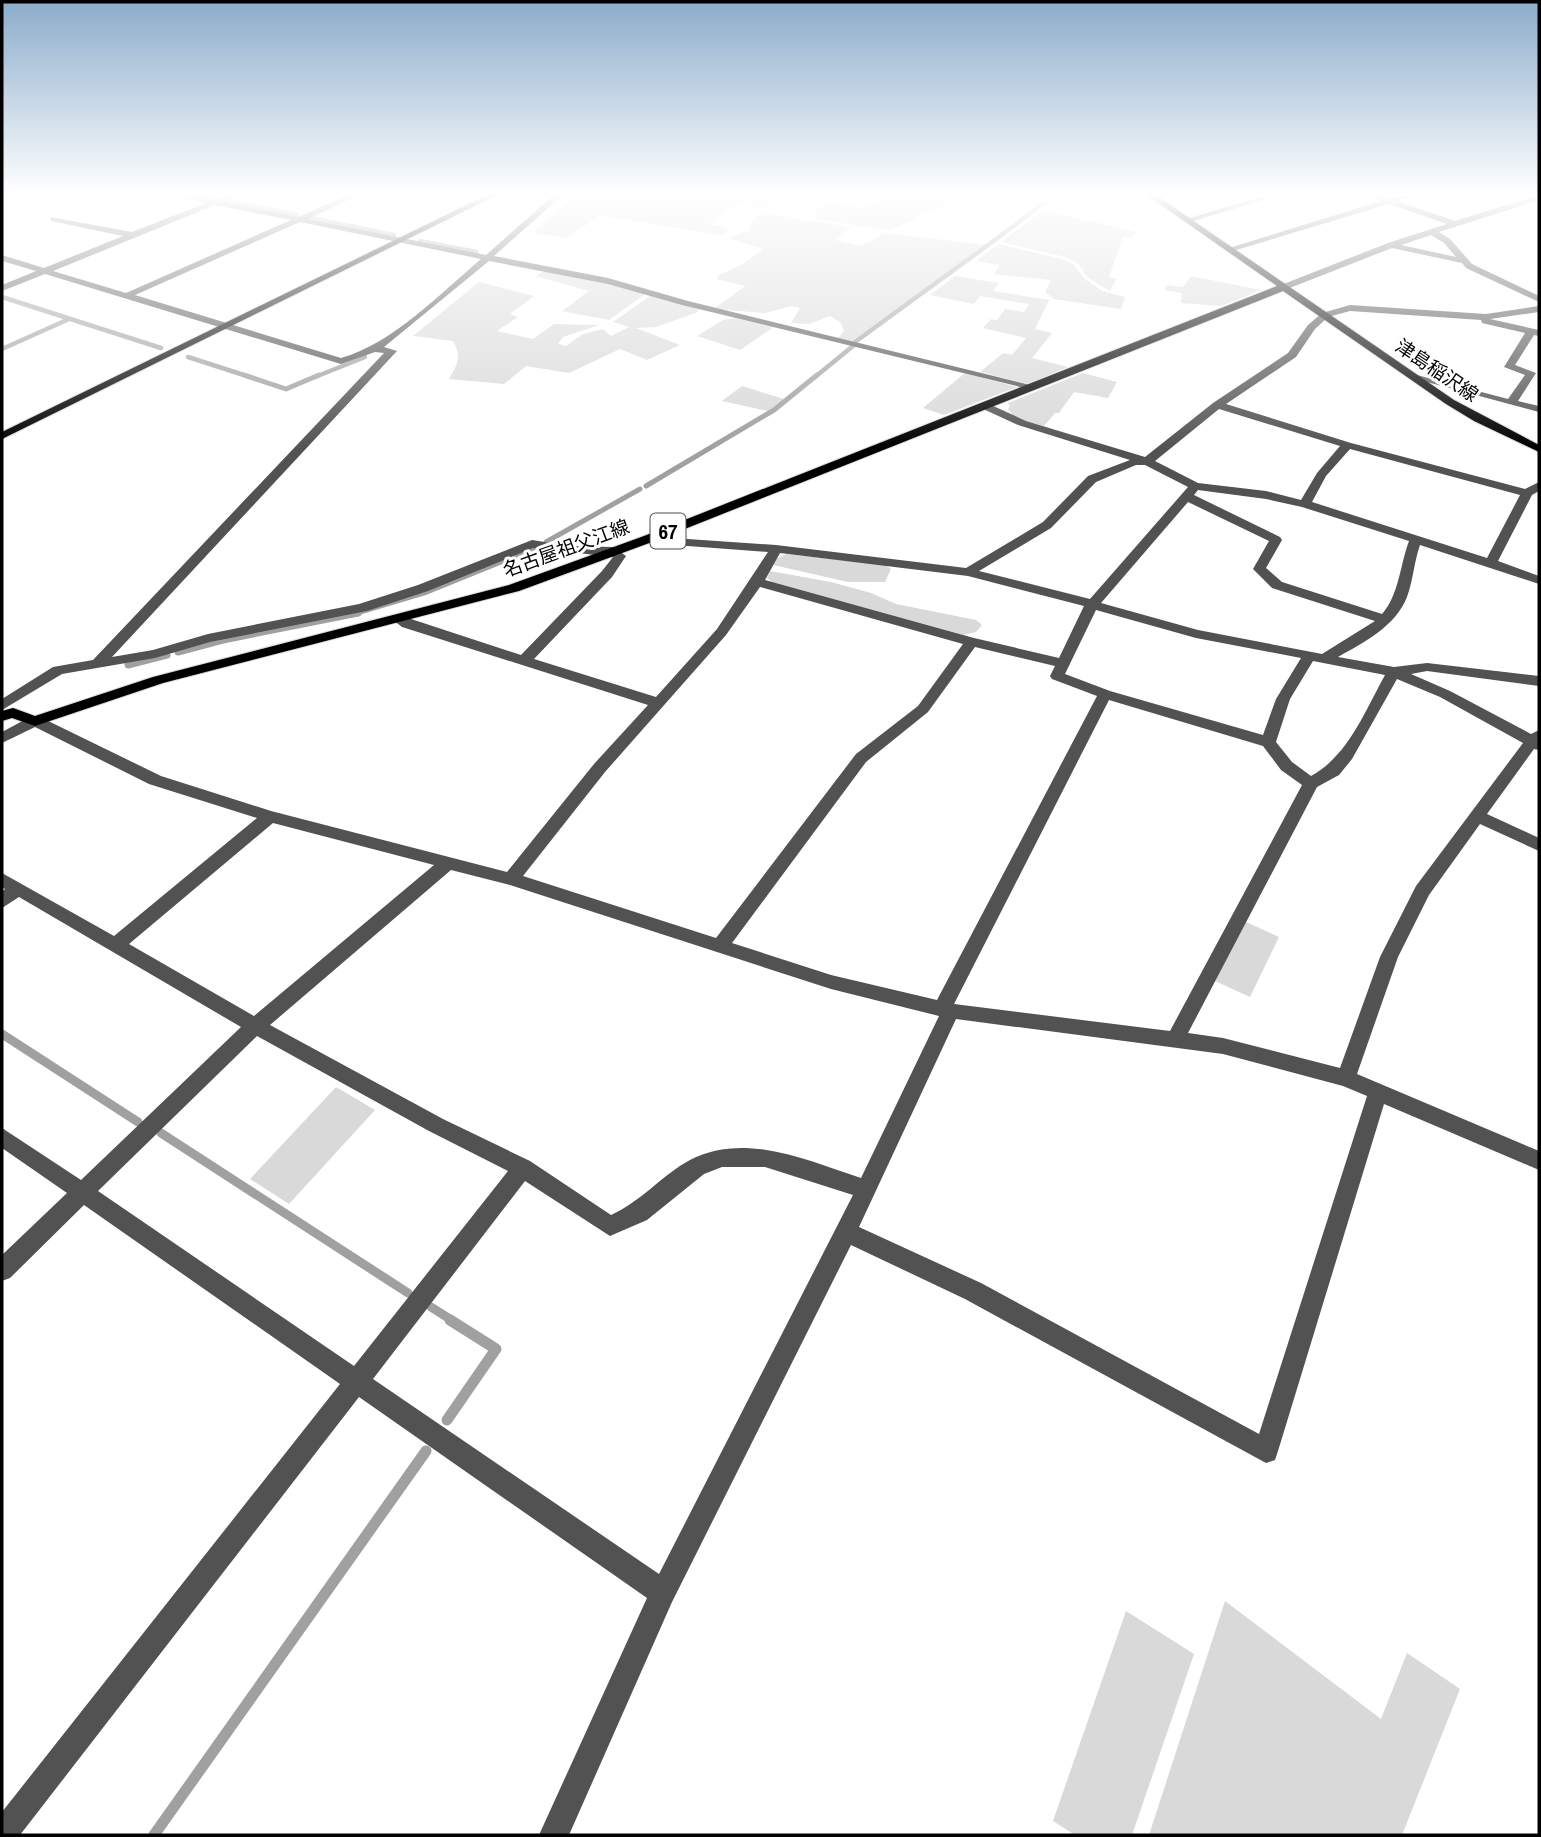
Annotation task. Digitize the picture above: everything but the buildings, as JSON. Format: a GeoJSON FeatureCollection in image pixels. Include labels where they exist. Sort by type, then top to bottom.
{"type":"FeatureCollection","features":[{"type":"Feature","properties":{"kind":"main road"},"geometry":{"type":"LineString","coordinates":[[2,436],[321,279]]}},
{"type":"Feature","properties":{"kind":"main road","name":"津島稲沢線"},"geometry":{"type":"LineString","coordinates":[[1272,279],[1478,419],[1539,449]]}},
{"type":"Feature","properties":{"kind":"main road","name":"名古屋祖父江線"},"geometry":{"type":"LineString","coordinates":[[35,721],[159,680],[514,589],[648,539],[1284,287]]}},
{"type":"Feature","properties":{"kind":"main road"},"geometry":{"type":"LineString","coordinates":[[5,710],[35,721]]}},
{"type":"Feature","properties":{"kind":"street"},"geometry":{"type":"LineString","coordinates":[[2,288],[25,279]]}},
{"type":"Feature","properties":{"kind":"street"},"geometry":{"type":"LineString","coordinates":[[69,279],[341,361],[386,342],[463,279]]}},
{"type":"Feature","properties":{"kind":"street"},"geometry":{"type":"LineString","coordinates":[[126,296],[165,279]]}},
{"type":"Feature","properties":{"kind":"street"},"geometry":{"type":"LineString","coordinates":[[600,279],[685,303],[1033,387]]}},
{"type":"Feature","properties":{"kind":"street"},"geometry":{"type":"LineString","coordinates":[[1284,287],[1306,279]]}},
{"type":"Feature","properties":{"kind":"street"},"geometry":{"type":"LineString","coordinates":[[1496,279],[1539,299]]}},
{"type":"Feature","properties":{"kind":"street"},"geometry":{"type":"LineString","coordinates":[[968,572],[1047,525],[1093,479],[1134,461],[1147,461],[1168,447],[1217,405],[1292,355],[1311,327],[1325,315],[1350,308],[1486,317],[1539,309]]}},
{"type":"Feature","properties":{"kind":"street"},"geometry":{"type":"LineString","coordinates":[[1464,316],[1535,332],[1508,367],[1531,373],[1511,403]]}},
{"type":"Feature","properties":{"kind":"street"},"geometry":{"type":"LineString","coordinates":[[97,664],[368,373],[392,351],[372,349]]}},
{"type":"Feature","properties":{"kind":"street"},"geometry":{"type":"LineString","coordinates":[[1417,378],[1539,409]]}},
{"type":"Feature","properties":{"kind":"street"},"geometry":{"type":"LineString","coordinates":[[1217,405],[1347,444],[1533,489],[1491,563]]}},
{"type":"Feature","properties":{"kind":"street"},"geometry":{"type":"LineString","coordinates":[[985,406],[1022,423],[1147,461],[1191,491],[1276,540],[1259,569],[1277,585],[1384,619]]}},
{"type":"Feature","properties":{"kind":"street"},"geometry":{"type":"LineString","coordinates":[[1305,504],[1321,475],[1347,444]]}},
{"type":"Feature","properties":{"kind":"street"},"geometry":{"type":"LineString","coordinates":[[1191,491],[1266,495],[1305,504],[1539,580]]}},
{"type":"Feature","properties":{"kind":"street"},"geometry":{"type":"LineString","coordinates":[[1191,491],[1091,606],[1057,676],[1105,694],[1268,742],[1283,766],[1311,783]]}},
{"type":"Feature","properties":{"kind":"street"},"geometry":{"type":"LineString","coordinates":[[648,539],[776,550],[968,572],[1196,634],[1394,672],[1537,740],[1422,891],[1389,957],[1346,1078]]}},
{"type":"Feature","properties":{"kind":"street"},"geometry":{"type":"LineString","coordinates":[[1325,658],[1370,634],[1384,619],[1404,586],[1402,579],[1416,539]]}},
{"type":"Feature","properties":{"kind":"street"},"geometry":{"type":"LineString","coordinates":[[5,710],[58,670],[155,654],[208,638],[362,608],[423,588],[532,544],[569,550],[613,551],[620,556],[607,574],[525,660]]}},
{"type":"Feature","properties":{"kind":"street"},"geometry":{"type":"LineString","coordinates":[[511,879],[610,756],[708,652],[759,582],[776,550]]}},
{"type":"Feature","properties":{"kind":"street"},"geometry":{"type":"LineString","coordinates":[[759,582],[972,642],[1063,663]]}},
{"type":"Feature","properties":{"kind":"street"},"geometry":{"type":"LineString","coordinates":[[400,620],[658,703]]}},
{"type":"Feature","properties":{"kind":"street"},"geometry":{"type":"LineString","coordinates":[[719,947],[861,758],[923,709],[972,642]]}},
{"type":"Feature","properties":{"kind":"street"},"geometry":{"type":"LineString","coordinates":[[1268,742],[1283,699],[1308,657]]}},
{"type":"Feature","properties":{"kind":"street"},"geometry":{"type":"LineString","coordinates":[[1394,672],[1427,667],[1539,681]]}},
{"type":"Feature","properties":{"kind":"street"},"geometry":{"type":"LineString","coordinates":[[1175,1040],[1311,783],[1333,771],[1347,755],[1394,672]]}},
{"type":"Feature","properties":{"kind":"street"},"geometry":{"type":"LineString","coordinates":[[554,1835],[663,1593],[846,1233],[947,1010],[1062,771],[1105,694]]}},
{"type":"Feature","properties":{"kind":"street"},"geometry":{"type":"LineString","coordinates":[[2,738],[35,721],[155,780],[270,816],[511,879],[831,982],[947,1010],[1223,1046],[1346,1078],[1539,1161]]}},
{"type":"Feature","properties":{"kind":"street"},"geometry":{"type":"LineString","coordinates":[[115,945],[270,816]]}},
{"type":"Feature","properties":{"kind":"street"},"geometry":{"type":"LineString","coordinates":[[1477,816],[1539,845]]}},
{"type":"Feature","properties":{"kind":"street"},"geometry":{"type":"LineString","coordinates":[[2,1270],[255,1026],[447,864]]}},
{"type":"Feature","properties":{"kind":"street"},"geometry":{"type":"LineString","coordinates":[[2,879],[255,1026],[436,1125],[523,1168],[610,1226],[639,1213],[697,1167],[722,1158],[765,1158],[866,1189]]}},
{"type":"Feature","properties":{"kind":"street"},"geometry":{"type":"LineString","coordinates":[[2,901],[18,888]]}},
{"type":"Feature","properties":{"kind":"street"},"geometry":{"type":"LineString","coordinates":[[846,1233],[973,1290],[1266,1451],[1378,1092]]}},
{"type":"Feature","properties":{"kind":"street"},"geometry":{"type":"LineString","coordinates":[[2,1137],[663,1593]]}},
{"type":"Feature","properties":{"kind":"street"},"geometry":{"type":"LineString","coordinates":[[2,1835],[523,1168]]}},
{"type":"Feature","properties":{"kind":"shaded area"},"geometry":{"type":"Polygon","coordinates":[[[546,279],[590,279],[648,292],[609,320],[562,311],[589,291],[546,279]]]}},
{"type":"Feature","properties":{"kind":"shaded area"},"geometry":{"type":"Polygon","coordinates":[[[717,279],[940,279],[851,342],[838,338],[844,331],[840,322],[830,316],[809,324],[791,323],[800,308],[792,306],[765,313],[714,309],[745,286],[717,279]]]}},
{"type":"Feature","properties":{"kind":"shaded area"},"geometry":{"type":"Polygon","coordinates":[[[951,279],[972,279],[999,283],[993,291],[1049,300],[1035,329],[1052,333],[1032,358],[1068,367],[1028,384],[980,372],[1003,353],[1012,355],[1026,338],[983,328],[991,319],[997,320],[1005,309],[1024,312],[1029,304],[980,296],[974,304],[930,295],[951,279]]]}},
{"type":"Feature","properties":{"kind":"shaded area"},"geometry":{"type":"Polygon","coordinates":[[[1039,279],[1085,279],[1102,291],[1125,297],[1121,309],[1054,299],[1045,292],[1051,280],[1039,279]]]}},
{"type":"Feature","properties":{"kind":"shaded area"},"geometry":{"type":"Polygon","coordinates":[[[1090,279],[1116,279],[1110,291],[1090,279]]]}},
{"type":"Feature","properties":{"kind":"shaded area"},"geometry":{"type":"Polygon","coordinates":[[[1189,279],[1205,279],[1261,290],[1221,306],[1181,303],[1182,293],[1165,290],[1167,285],[1183,287],[1189,279]]]}},
{"type":"Feature","properties":{"kind":"shaded area"},"geometry":{"type":"Polygon","coordinates":[[[479,282],[534,296],[510,314],[518,317],[497,331],[533,339],[554,324],[599,325],[563,337],[558,344],[566,346],[583,334],[603,329],[611,336],[629,327],[613,322],[653,294],[698,309],[698,312],[656,327],[636,328],[680,345],[647,360],[620,349],[569,373],[526,366],[504,384],[449,379],[458,360],[453,341],[413,336],[479,282]]]}},
{"type":"Feature","properties":{"kind":"shaded area"},"geometry":{"type":"Polygon","coordinates":[[[735,318],[774,327],[740,350],[697,336],[723,320],[735,318]]]}},
{"type":"Feature","properties":{"kind":"shaded area"},"geometry":{"type":"Polygon","coordinates":[[[965,373],[1017,387],[944,415],[923,408],[965,373]]]}},
{"type":"Feature","properties":{"kind":"shaded area"},"geometry":{"type":"Polygon","coordinates":[[[1083,373],[1117,382],[1108,398],[1074,392],[1059,413],[1055,413],[1044,426],[1015,418],[1008,409],[1008,403],[1083,373]]]}},
{"type":"Feature","properties":{"kind":"shaded area"},"geometry":{"type":"Polygon","coordinates":[[[742,386],[784,399],[768,411],[722,401],[742,386]]]}},
{"type":"Feature","properties":{"kind":"shaded area"},"geometry":{"type":"Polygon","coordinates":[[[786,554],[885,565],[891,569],[885,582],[848,582],[773,565],[776,559],[786,554]]]}},
{"type":"Feature","properties":{"kind":"shaded area"},"geometry":{"type":"Polygon","coordinates":[[[770,571],[831,582],[871,593],[896,604],[976,620],[982,625],[976,632],[964,635],[772,582],[767,578],[770,571]]]}},
{"type":"Feature","properties":{"kind":"shaded area"},"geometry":{"type":"Polygon","coordinates":[[[1244,921],[1279,937],[1250,997],[1215,981],[1244,921]]]}},
{"type":"Feature","properties":{"kind":"shaded area"},"geometry":{"type":"Polygon","coordinates":[[[336,1087],[375,1110],[289,1204],[250,1179],[336,1087]]]}},
{"type":"Feature","properties":{"kind":"shaded area"},"geometry":{"type":"Polygon","coordinates":[[[1225,1601],[1381,1719],[1407,1653],[1460,1689],[1402,1835],[1149,1835],[1225,1601]]]}},
{"type":"Feature","properties":{"kind":"shaded area"},"geometry":{"type":"Polygon","coordinates":[[[1126,1611],[1194,1654],[1132,1835],[1075,1835],[1053,1821],[1126,1611]]]}},
{"type":"Feature","properties":{"kind":"waterway"},"geometry":{"type":"LineString","coordinates":[[855,342],[942,279]]}},
{"type":"Feature","properties":{"kind":"waterway"},"geometry":{"type":"LineString","coordinates":[[2,297],[161,348]]}},
{"type":"Feature","properties":{"kind":"waterway"},"geometry":{"type":"LineString","coordinates":[[2,349],[69,319]]}},
{"type":"Feature","properties":{"kind":"waterway"},"geometry":{"type":"LineString","coordinates":[[815,377],[853,346]]}},
{"type":"Feature","properties":{"kind":"waterway"},"geometry":{"type":"LineString","coordinates":[[188,357],[250,377]]}},
{"type":"Feature","properties":{"kind":"waterway"},"geometry":{"type":"LineString","coordinates":[[315,377],[365,357]]}},
{"type":"Feature","properties":{"kind":"waterway"},"geometry":{"type":"LineString","coordinates":[[244,375],[250,377]]}},
{"type":"Feature","properties":{"kind":"waterway"},"geometry":{"type":"LineString","coordinates":[[250,377],[286,389],[319,375]]}},
{"type":"Feature","properties":{"kind":"waterway"},"geometry":{"type":"LineString","coordinates":[[646,486],[774,410],[817,375]]}},
{"type":"Feature","properties":{"kind":"waterway"},"geometry":{"type":"LineString","coordinates":[[546,542],[640,489]]}},
{"type":"Feature","properties":{"kind":"waterway"},"geometry":{"type":"LineString","coordinates":[[354,614],[427,592],[533,549]]}},
{"type":"Feature","properties":{"kind":"waterway"},"geometry":{"type":"LineString","coordinates":[[354,614],[358,613]]}},
{"type":"Feature","properties":{"kind":"waterway"},"geometry":{"type":"LineString","coordinates":[[178,652],[223,640],[354,614]]}},
{"type":"Feature","properties":{"kind":"waterway"},"geometry":{"type":"LineString","coordinates":[[350,615],[354,614]]}},
{"type":"Feature","properties":{"kind":"waterway"},"geometry":{"type":"LineString","coordinates":[[128,665],[167,655]]}},
{"type":"Feature","properties":{"kind":"waterway"},"geometry":{"type":"LineString","coordinates":[[2,1034],[138,1122]]}},
{"type":"Feature","properties":{"kind":"waterway"},"geometry":{"type":"LineString","coordinates":[[161,1133],[408,1293]]}},
{"type":"Feature","properties":{"kind":"waterway"},"geometry":{"type":"LineString","coordinates":[[431,1307],[453,1321]]}},
{"type":"Feature","properties":{"kind":"waterway"},"geometry":{"type":"LineString","coordinates":[[447,1420],[496,1349],[450,1320]]}},
{"type":"Feature","properties":{"kind":"waterway"},"geometry":{"type":"LineString","coordinates":[[154,1835],[426,1451]]}}]}
